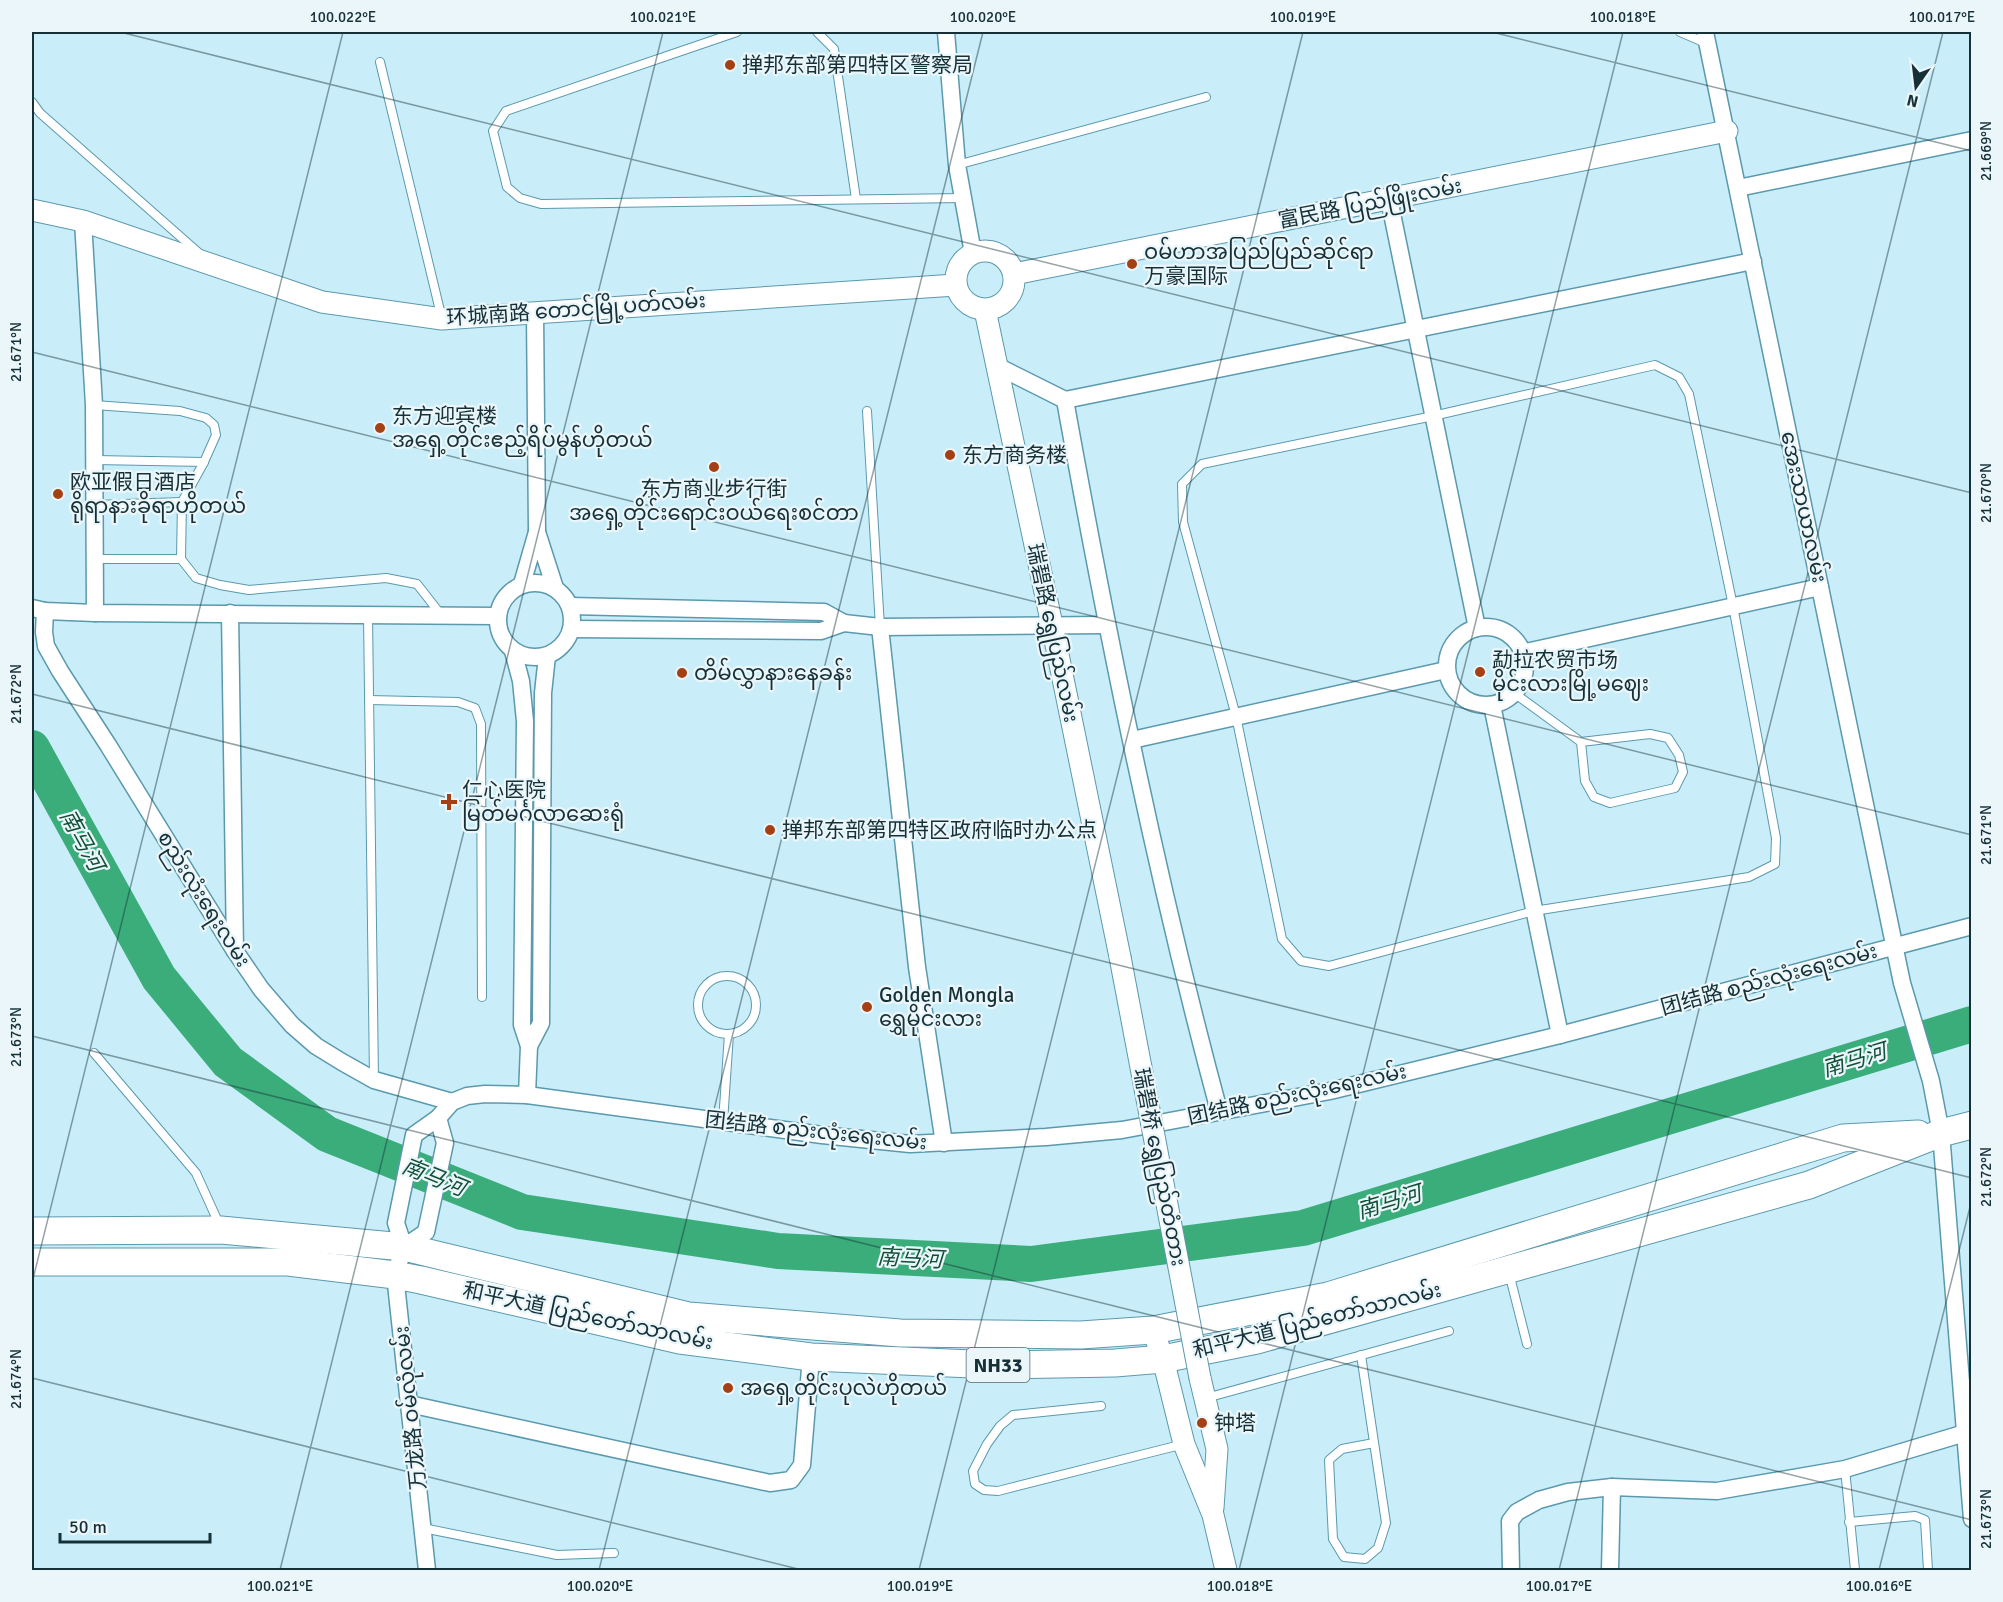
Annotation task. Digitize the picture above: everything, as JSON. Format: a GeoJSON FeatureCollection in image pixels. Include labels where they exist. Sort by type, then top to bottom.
{"type":"FeatureCollection","features":[{"type":"Feature","properties":{"kind":"highway","name":"和平大道 ပြည်တော်သာလမ်း"},"geometry":{"type":"LineString","coordinates":[[32,1262],[288,1262],[396,1275],[680,1340],[811,1356],[995,1365],[1115,1363],[1163,1359],[1257,1340],[1809,1185],[1941,1133],[1971,1125]]}},
{"type":"Feature","properties":{"kind":"highway","name":"和平大道 ပြည်တော်သာလမ်း"},"geometry":{"type":"LineString","coordinates":[[32,1231],[221,1230],[409,1234],[689,1316],[900,1333],[1082,1335],[1153,1330],[1328,1296],[1843,1138],[1941,1133]]}},
{"type":"Feature","properties":{"kind":"street"},"geometry":{"type":"LineString","coordinates":[[946,32],[957,165],[974,253]]}},
{"type":"Feature","properties":{"kind":"street","name":"အေးသာယာလမ်း"},"geometry":{"type":"LineString","coordinates":[[1707,38],[1894,946],[1902,983],[1931,1081],[1941,1133],[1971,1519]]}},
{"type":"Feature","properties":{"kind":"street","name":"富民路 ပြည်ဖြိုးလမ်း"},"geometry":{"type":"LineString","coordinates":[[1014,274],[1727,131]]}},
{"type":"Feature","properties":{"kind":"street"},"geometry":{"type":"LineString","coordinates":[[1738,188],[1971,140]]}},
{"type":"Feature","properties":{"kind":"street"},"geometry":{"type":"LineString","coordinates":[[1389,199],[1476,628]]}},
{"type":"Feature","properties":{"kind":"street","name":"环城南路 တောင်မြို့ပတ်လမ်း"},"geometry":{"type":"LineString","coordinates":[[32,210],[83,221],[322,302],[442,319],[956,285]]}},
{"type":"Feature","properties":{"kind":"street"},"geometry":{"type":"LineString","coordinates":[[83,221],[94,405],[95,613]]}},
{"type":"Feature","properties":{"kind":"street"},"geometry":{"type":"LineString","coordinates":[[982,251],[998,254],[1005,259],[1014,274],[1013,291],[1008,298],[1002,304],[985,310],[977,309],[963,300],[956,285],[959,266],[965,258],[982,251]]}},
{"type":"Feature","properties":{"kind":"street"},"geometry":{"type":"LineString","coordinates":[[997,366],[1065,400],[1753,261]]}},
{"type":"Feature","properties":{"kind":"street","name":"瑞碧路 ရွှေပြည်လမ်း"},"geometry":{"type":"LineString","coordinates":[[985,310],[1120,957]]}},
{"type":"Feature","properties":{"kind":"street"},"geometry":{"type":"LineString","coordinates":[[522,584],[537,532],[535,312]]}},
{"type":"Feature","properties":{"kind":"street"},"geometry":{"type":"LineString","coordinates":[[1065,400],[1106,625],[1190,1002],[1219,1111]]}},
{"type":"Feature","properties":{"kind":"street"},"geometry":{"type":"LineString","coordinates":[[537,532],[555,588]]}},
{"type":"Feature","properties":{"kind":"street"},"geometry":{"type":"LineString","coordinates":[[543,583],[555,588],[563,594],[570,606],[572,629],[567,640],[547,656],[525,656],[513,651],[504,641],[498,629],[497,616],[505,596],[522,584],[543,583]]}},
{"type":"Feature","properties":{"kind":"street"},"geometry":{"type":"LineString","coordinates":[[1522,653],[1820,587]]}},
{"type":"Feature","properties":{"kind":"street"},"geometry":{"type":"LineString","coordinates":[[570,606],[824,612],[844,622],[880,627],[1106,625]]}},
{"type":"Feature","properties":{"kind":"street","name":"စည်းလုံးရေးလမ်း"},"geometry":{"type":"LineString","coordinates":[[452,1102],[374,1080],[316,1046],[292,1025],[261,989],[235,951],[46,646],[38,610],[95,613],[497,616]]}},
{"type":"Feature","properties":{"kind":"street"},"geometry":{"type":"LineString","coordinates":[[230,613],[235,951]]}},
{"type":"Feature","properties":{"kind":"street"},"geometry":{"type":"LineString","coordinates":[[572,629],[821,631],[844,622]]}},
{"type":"Feature","properties":{"kind":"street"},"geometry":{"type":"LineString","coordinates":[[880,627],[917,967],[944,1143]]}},
{"type":"Feature","properties":{"kind":"street"},"geometry":{"type":"LineString","coordinates":[[1489,627],[1502,630],[1512,637],[1522,653],[1525,671],[1521,683],[1504,701],[1492,705],[1469,702],[1458,695],[1451,685],[1446,670],[1449,650],[1456,640],[1476,628],[1489,627]]}},
{"type":"Feature","properties":{"kind":"street"},"geometry":{"type":"LineString","coordinates":[[513,651],[521,681],[525,721],[522,1025],[529,1046],[527,1095]]}},
{"type":"Feature","properties":{"kind":"street"},"geometry":{"type":"LineString","coordinates":[[529,1046],[541,1023],[543,693],[547,656]]}},
{"type":"Feature","properties":{"kind":"street"},"geometry":{"type":"LineString","coordinates":[[1132,740],[1446,670]]}},
{"type":"Feature","properties":{"kind":"street"},"geometry":{"type":"LineString","coordinates":[[1492,705],[1560,1035]]}},
{"type":"Feature","properties":{"kind":"street","name":"团结路 စည်းလုံးရေးလမ်း"},"geometry":{"type":"LineString","coordinates":[[452,1102],[467,1096],[485,1094],[527,1095],[723,1123],[910,1144],[1122,1130],[1330,1091],[1560,1035],[1971,926]]}},
{"type":"Feature","properties":{"kind":"street","name":"瑞碧桥 ရွှေပြည်တံတား"},"geometry":{"type":"LineString","coordinates":[[1120,957],[1203,1388]]}},
{"type":"Feature","properties":{"kind":"street"},"geometry":{"type":"LineString","coordinates":[[409,1234],[414,1135],[438,1118],[452,1102]]}},
{"type":"Feature","properties":{"kind":"street"},"geometry":{"type":"LineString","coordinates":[[409,1234],[445,1143],[438,1118]]}},
{"type":"Feature","properties":{"kind":"street","name":"万龙路 ဝမ်လုံလမ်း"},"geometry":{"type":"LineString","coordinates":[[409,1234],[396,1275],[427,1570]]}},
{"type":"Feature","properties":{"kind":"street"},"geometry":{"type":"LineString","coordinates":[[1153,1330],[1163,1359],[1184,1444],[1212,1515],[1226,1570]]}},
{"type":"Feature","properties":{"kind":"street"},"geometry":{"type":"LineString","coordinates":[[409,1404],[770,1483],[791,1480],[801,1465],[811,1356]]}},
{"type":"Feature","properties":{"kind":"street"},"geometry":{"type":"LineString","coordinates":[[1203,1388],[1217,1449],[1212,1515]]}},
{"type":"Feature","properties":{"kind":"street"},"geometry":{"type":"LineString","coordinates":[[1510,1570],[1510,1521],[1518,1512],[1539,1500],[1568,1492],[1612,1487],[1717,1491],[1845,1469],[1965,1433]]}},
{"type":"Feature","properties":{"kind":"street"},"geometry":{"type":"LineString","coordinates":[[1610,1570],[1612,1487]]}},
{"type":"Feature","properties":{"kind":"lane"},"geometry":{"type":"LineString","coordinates":[[737,32],[506,111],[493,131],[507,186],[520,198],[541,204],[963,198]]}},
{"type":"Feature","properties":{"kind":"lane"},"geometry":{"type":"LineString","coordinates":[[817,32],[834,49],[856,199]]}},
{"type":"Feature","properties":{"kind":"lane"},"geometry":{"type":"LineString","coordinates":[[1680,32],[1707,38]]}},
{"type":"Feature","properties":{"kind":"lane"},"geometry":{"type":"LineString","coordinates":[[380,62],[442,319]]}},
{"type":"Feature","properties":{"kind":"lane"},"geometry":{"type":"LineString","coordinates":[[957,165],[1206,97]]}},
{"type":"Feature","properties":{"kind":"lane"},"geometry":{"type":"LineString","coordinates":[[32,102],[40,113],[213,266]]}},
{"type":"Feature","properties":{"kind":"lane"},"geometry":{"type":"LineString","coordinates":[[1655,365],[1679,377],[1689,394],[1733,606],[1776,838],[1775,864],[1749,877],[1534,910],[1329,966],[1301,961],[1282,939],[1236,716],[1184,522],[1182,484],[1202,465],[1433,416],[1655,365]]}},
{"type":"Feature","properties":{"kind":"lane"},"geometry":{"type":"LineString","coordinates":[[94,405],[180,411],[206,418],[214,425],[216,435],[182,502],[181,559],[196,578],[249,590],[386,578],[417,584],[442,616]]}},
{"type":"Feature","properties":{"kind":"lane"},"geometry":{"type":"LineString","coordinates":[[867,411],[880,627]]}},
{"type":"Feature","properties":{"kind":"lane"},"geometry":{"type":"LineString","coordinates":[[95,460],[204,462]]}},
{"type":"Feature","properties":{"kind":"lane"},"geometry":{"type":"LineString","coordinates":[[95,505],[182,502]]}},
{"type":"Feature","properties":{"kind":"lane"},"geometry":{"type":"LineString","coordinates":[[95,559],[181,559]]}},
{"type":"Feature","properties":{"kind":"lane"},"geometry":{"type":"LineString","coordinates":[[368,615],[374,1080]]}},
{"type":"Feature","properties":{"kind":"lane"},"geometry":{"type":"LineString","coordinates":[[1514,693],[1581,742],[1650,734],[1668,738],[1679,755],[1683,772],[1676,788],[1610,803],[1594,797],[1584,781],[1581,742]]}},
{"type":"Feature","properties":{"kind":"lane"},"geometry":{"type":"LineString","coordinates":[[369,700],[458,702],[475,708],[481,724],[482,997]]}},
{"type":"Feature","properties":{"kind":"lane"},"geometry":{"type":"LineString","coordinates":[[726,976],[737,978],[747,984],[756,1004],[754,1015],[748,1024],[740,1031],[729,1034],[707,1027],[700,1017],[697,1006],[699,995],[705,985],[714,979],[726,976]]}},
{"type":"Feature","properties":{"kind":"lane"},"geometry":{"type":"LineString","coordinates":[[723,1123],[729,1034]]}},
{"type":"Feature","properties":{"kind":"lane"},"geometry":{"type":"LineString","coordinates":[[94,1053],[196,1173],[221,1230]]}},
{"type":"Feature","properties":{"kind":"lane"},"geometry":{"type":"LineString","coordinates":[[1508,1269],[1527,1344]]}},
{"type":"Feature","properties":{"kind":"lane"},"geometry":{"type":"LineString","coordinates":[[1203,1388],[1361,1355],[1449,1331]]}},
{"type":"Feature","properties":{"kind":"lane"},"geometry":{"type":"LineString","coordinates":[[1361,1355],[1386,1523],[1378,1548],[1365,1559],[1344,1557],[1333,1539],[1329,1460],[1342,1449],[1374,1443]]}},
{"type":"Feature","properties":{"kind":"lane"},"geometry":{"type":"LineString","coordinates":[[1101,1406],[1012,1415],[1000,1426],[987,1444],[973,1471],[975,1484],[984,1490],[998,1491],[1184,1444]]}},
{"type":"Feature","properties":{"kind":"lane"},"geometry":{"type":"LineString","coordinates":[[1845,1469],[1855,1570]]}},
{"type":"Feature","properties":{"kind":"lane"},"geometry":{"type":"LineString","coordinates":[[1849,1522],[1915,1516],[1924,1520],[1928,1570]]}},
{"type":"Feature","properties":{"kind":"lane"},"geometry":{"type":"LineString","coordinates":[[423,1528],[557,1555],[614,1553]]}},
{"type":"Feature","properties":{"kind":"waterway","name":"南马河"},"geometry":{"type":"LineString","coordinates":[[32,748],[159,978],[228,1062],[327,1134],[522,1212],[778,1251],[1031,1264],[1303,1228],[1972,1024]]}},
{"type":"Feature","properties":{"kind":"place","name":"掸邦东部第四特区警察局"},"geometry":{"type":"Point","coordinates":[730,65]}},
{"type":"Feature","properties":{"kind":"place","name":"ဝမ်ဟာအပြည်ပြည်ဆိုင်ရာ 万豪国际"},"geometry":{"type":"Point","coordinates":[1132,264]}},
{"type":"Feature","properties":{"kind":"place","name":"东方迎宾楼 အရှေ့တိုင်းဧည့်ရိပ်မွန်ဟိုတယ်"},"geometry":{"type":"Point","coordinates":[380,428]}},
{"type":"Feature","properties":{"kind":"place","name":"东方商务楼"},"geometry":{"type":"Point","coordinates":[950,455]}},
{"type":"Feature","properties":{"kind":"place","name":"东方商业步行街 အရှေ့တိုင်းရောင်းဝယ်ရေးစင်တာ"},"geometry":{"type":"Point","coordinates":[714,467]}},
{"type":"Feature","properties":{"kind":"place","name":"欧亚假日酒店 ရိုရာနားခိုရာဟိုတယ်"},"geometry":{"type":"Point","coordinates":[58,494]}},
{"type":"Feature","properties":{"kind":"place","name":"勐拉农贸市场 မိုင်းလားမြို့မဈေး"},"geometry":{"type":"Point","coordinates":[1480,672]}},
{"type":"Feature","properties":{"kind":"place","name":"တိမ်လွှာနားနေခန်း"},"geometry":{"type":"Point","coordinates":[682,673]}},
{"type":"Feature","properties":{"kind":"place","name":"仁心医院 မြတ်မင်္ဂလာဆေးရုံ"},"geometry":{"type":"Point","coordinates":[449,802]}},
{"type":"Feature","properties":{"kind":"place","name":"掸邦东部第四特区政府临时办公点"},"geometry":{"type":"Point","coordinates":[770,830]}},
{"type":"Feature","properties":{"kind":"place","name":"Golden Mongla ရွှေမိုင်းလား"},"geometry":{"type":"Point","coordinates":[867,1007]}},
{"type":"Feature","properties":{"kind":"place","name":"အရှေ့တိုင်းပုလဲဟိုတယ်"},"geometry":{"type":"Point","coordinates":[728,1388]}},
{"type":"Feature","properties":{"kind":"place","name":"钟塔"},"geometry":{"type":"Point","coordinates":[1202,1423]}}]}
